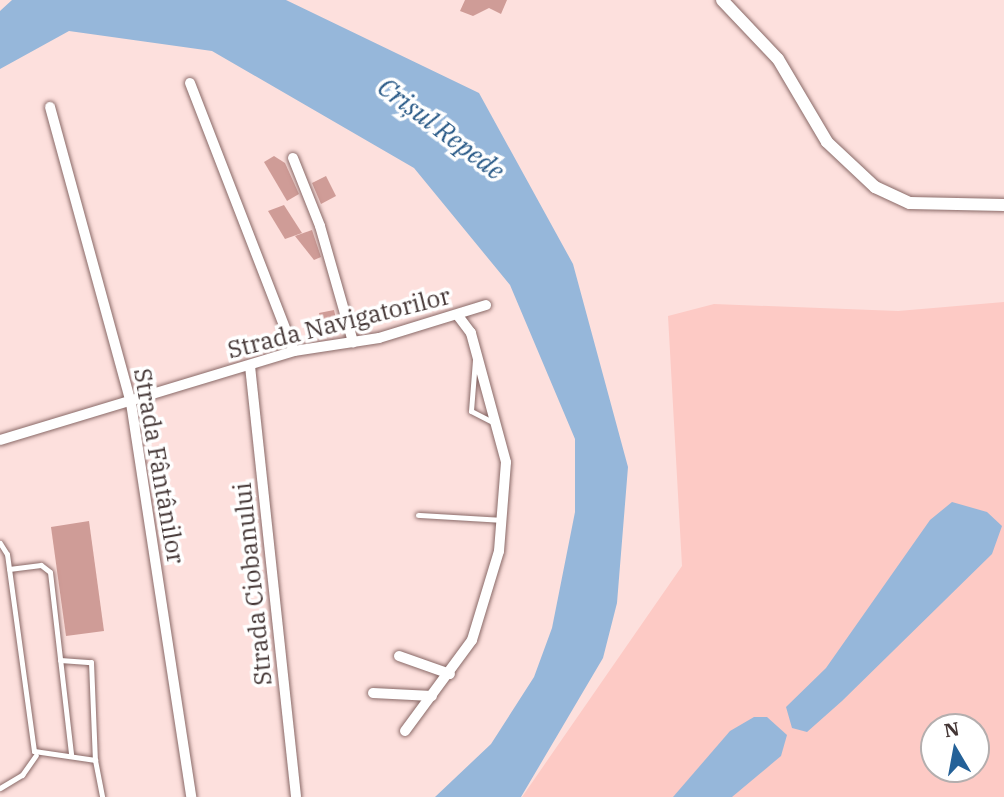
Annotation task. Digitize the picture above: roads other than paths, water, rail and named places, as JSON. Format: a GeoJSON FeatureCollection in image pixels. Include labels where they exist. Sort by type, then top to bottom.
{"type":"FeatureCollection","features":[{"type":"Feature","properties":{"kind":"street"},"geometry":{"type":"LineString","coordinates":[[722,0],[779,58],[834,150],[875,187],[910,203],[1004,205]]}},
{"type":"Feature","properties":{"kind":"street"},"geometry":{"type":"LineString","coordinates":[[190,83],[293,351]]}},
{"type":"Feature","properties":{"kind":"street","name":"Strada Fântânilor"},"geometry":{"type":"LineString","coordinates":[[50,107],[131,403],[191,797]]}},
{"type":"Feature","properties":{"kind":"street"},"geometry":{"type":"LineString","coordinates":[[293,158],[320,226],[352,342]]}},
{"type":"Feature","properties":{"kind":"street","name":"Strada Navigatorilor"},"geometry":{"type":"LineString","coordinates":[[0,440],[131,403],[293,351],[352,342],[458,316],[486,305]]}},
{"type":"Feature","properties":{"kind":"street"},"geometry":{"type":"LineString","coordinates":[[405,731],[450,674],[488,601],[503,520],[506,462],[498,424],[477,354],[458,316]]}},
{"type":"Feature","properties":{"kind":"street","name":"Strada Ciobanului"},"geometry":{"type":"LineString","coordinates":[[250,366],[296,797]]}},
{"type":"Feature","properties":{"kind":"street"},"geometry":{"type":"LineString","coordinates":[[399,656],[450,674]]}},
{"type":"Feature","properties":{"kind":"street"},"geometry":{"type":"LineString","coordinates":[[373,693],[432,696]]}},
{"type":"Feature","properties":{"kind":"lane"},"geometry":{"type":"LineString","coordinates":[[477,354],[471,411],[498,424]]}},
{"type":"Feature","properties":{"kind":"lane"},"geometry":{"type":"LineString","coordinates":[[418,514],[503,520]]}},
{"type":"Feature","properties":{"kind":"lane"},"geometry":{"type":"LineString","coordinates":[[0,543],[9,569],[36,755],[22,775],[0,788]]}},
{"type":"Feature","properties":{"kind":"lane"},"geometry":{"type":"LineString","coordinates":[[9,569],[41,565],[50,572],[71,754]]}},
{"type":"Feature","properties":{"kind":"lane"},"geometry":{"type":"LineString","coordinates":[[60,660],[91,662],[95,760],[102,797]]}},
{"type":"Feature","properties":{"kind":"lane"},"geometry":{"type":"LineString","coordinates":[[36,755],[71,754],[95,760]]}},
{"type":"Feature","properties":{"kind":"water","name":"Crișul Repede"},"geometry":{"type":"Polygon","coordinates":[[[12,0],[286,0],[479,93],[573,264],[628,467],[617,603],[603,658],[521,797],[435,797],[491,744],[534,677],[552,628],[575,512],[575,439],[510,285],[414,168],[212,51],[69,31],[0,69],[0,11],[12,0]]]}},
{"type":"Feature","properties":{"kind":"water"},"geometry":{"type":"Polygon","coordinates":[[[952,502],[987,512],[1002,526],[992,554],[807,732],[792,728],[786,707],[826,668],[930,520],[952,502]]]}},
{"type":"Feature","properties":{"kind":"water"},"geometry":{"type":"Polygon","coordinates":[[[754,717],[767,717],[787,735],[781,756],[732,797],[673,797],[730,731],[754,717]]]}}]}
